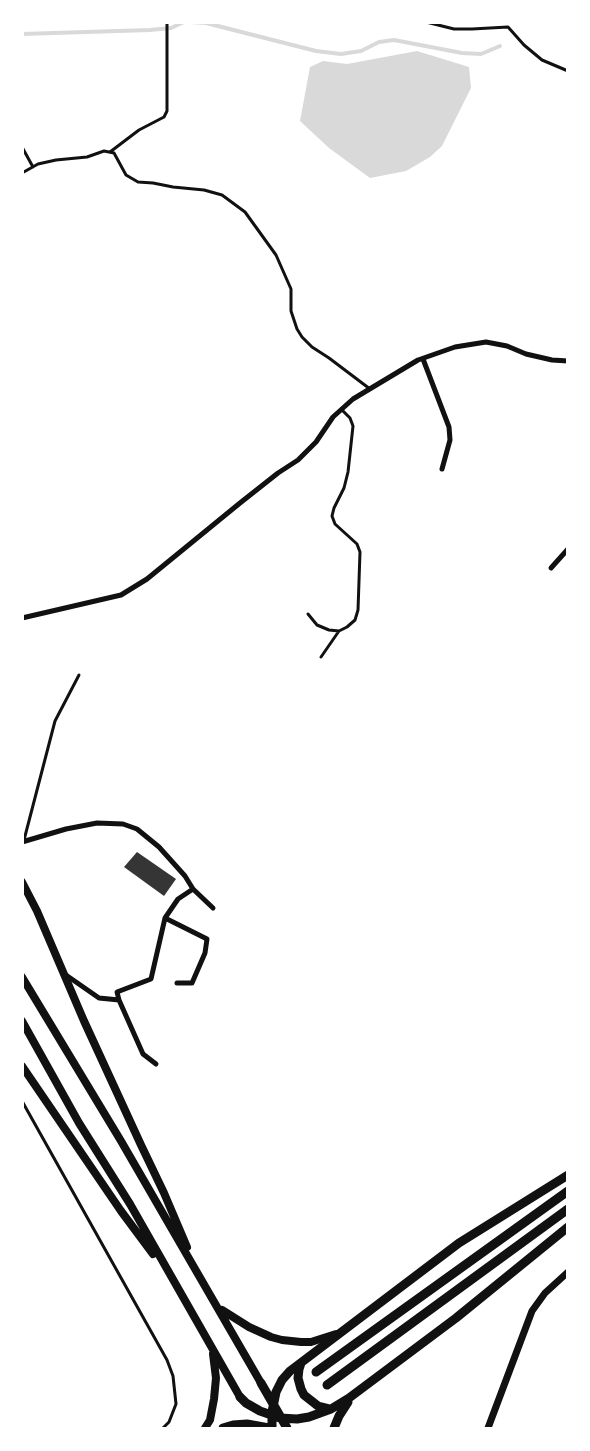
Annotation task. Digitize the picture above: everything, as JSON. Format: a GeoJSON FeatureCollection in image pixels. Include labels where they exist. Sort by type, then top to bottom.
{"type":"FeatureCollection","features":[{"type":"Feature","properties":{"kind":"highway"},"geometry":{"type":"LineString","coordinates":[[223,1428],[238,1424],[269,1428],[276,1392],[284,1377],[302,1361],[459,1243],[567,1174]]}},
{"type":"Feature","properties":{"kind":"highway"},"geometry":{"type":"LineString","coordinates":[[316,1372],[567,1191]]}},
{"type":"Feature","properties":{"kind":"highway"},"geometry":{"type":"LineString","coordinates":[[327,1385],[567,1209]]}},
{"type":"Feature","properties":{"kind":"highway"},"geometry":{"type":"LineString","coordinates":[[273,1416],[309,1418],[331,1409],[456,1318],[567,1227]]}},
{"type":"Feature","properties":{"kind":"highway"},"geometry":{"type":"LineString","coordinates":[[302,1361],[298,1375],[302,1392],[318,1406],[331,1409]]}},
{"type":"Feature","properties":{"kind":"highway"},"geometry":{"type":"LineString","coordinates":[[261,1383],[273,1404]]}},
{"type":"Feature","properties":{"kind":"highway"},"geometry":{"type":"LineString","coordinates":[[261,1383],[273,1416]]}},
{"type":"Feature","properties":{"kind":"highway"},"geometry":{"type":"LineString","coordinates":[[334,1428],[343,1409],[359,1390]]}},
{"type":"Feature","properties":{"kind":"highway"},"geometry":{"type":"LineString","coordinates":[[240,1397],[250,1406],[273,1416],[287,1428]]}},
{"type":"Feature","properties":{"kind":"highway"},"geometry":{"type":"LineString","coordinates":[[240,1397],[258,1427]]}},
{"type":"Feature","properties":{"kind":"main road"},"geometry":{"type":"LineString","coordinates":[[22,882],[164,1193],[198,1273]]}},
{"type":"Feature","properties":{"kind":"main road"},"geometry":{"type":"LineString","coordinates":[[22,977],[121,1141],[261,1383]]}},
{"type":"Feature","properties":{"kind":"main road"},"geometry":{"type":"LineString","coordinates":[[22,1021],[79,1123],[130,1204],[240,1397]]}},
{"type":"Feature","properties":{"kind":"main road"},"geometry":{"type":"LineString","coordinates":[[22,1066],[121,1211],[172,1279]]}},
{"type":"Feature","properties":{"kind":"main road"},"geometry":{"type":"LineString","coordinates":[[216,1304],[249,1327],[282,1340],[311,1341],[343,1331]]}},
{"type":"Feature","properties":{"kind":"main road"},"geometry":{"type":"LineString","coordinates":[[205,1428],[213,1409],[216,1387],[210,1344]]}},
{"type":"Feature","properties":{"kind":"street"},"geometry":{"type":"LineString","coordinates":[[22,618],[121,595],[147,579],[278,473],[298,460],[316,442],[333,417],[353,399],[423,358],[455,347],[486,342],[507,346],[526,354],[567,361]]}},
{"type":"Feature","properties":{"kind":"street"},"geometry":{"type":"LineString","coordinates":[[423,358],[449,428],[450,440],[442,469]]}},
{"type":"Feature","properties":{"kind":"street"},"geometry":{"type":"LineString","coordinates":[[551,568],[567,549]]}},
{"type":"Feature","properties":{"kind":"street"},"geometry":{"type":"LineString","coordinates":[[23,842],[66,829],[98,823],[123,824],[137,829],[159,847],[185,876],[193,889],[213,908]]}},
{"type":"Feature","properties":{"kind":"street"},"geometry":{"type":"LineString","coordinates":[[156,1064],[143,1054],[117,992],[151,979],[165,918],[178,899],[193,889]]}},
{"type":"Feature","properties":{"kind":"street"},"geometry":{"type":"LineString","coordinates":[[165,918],[207,939],[205,953],[192,983],[177,983]]}},
{"type":"Feature","properties":{"kind":"street"},"geometry":{"type":"LineString","coordinates":[[63,973],[99,998],[119,1000]]}},
{"type":"Feature","properties":{"kind":"street"},"geometry":{"type":"LineString","coordinates":[[488,1428],[532,1311],[545,1293],[567,1272]]}},
{"type":"Feature","properties":{"kind":"lane"},"geometry":{"type":"LineString","coordinates":[[110,152],[139,130],[164,117],[167,111],[167,22]]}},
{"type":"Feature","properties":{"kind":"lane"},"geometry":{"type":"LineString","coordinates":[[426,22],[454,29],[472,30],[507,27],[512,22]]}},
{"type":"Feature","properties":{"kind":"lane"},"geometry":{"type":"LineString","coordinates":[[507,27],[542,60],[567,71]]}},
{"type":"Feature","properties":{"kind":"lane"},"geometry":{"type":"LineString","coordinates":[[22,147],[33,167]]}},
{"type":"Feature","properties":{"kind":"lane"},"geometry":{"type":"LineString","coordinates":[[22,173],[38,164],[87,157],[104,151],[114,153],[126,175],[138,182],[204,190],[222,195],[245,212],[276,255],[291,289],[291,311],[302,337],[312,347],[370,388]]}},
{"type":"Feature","properties":{"kind":"lane"},"geometry":{"type":"LineString","coordinates":[[321,657],[339,632],[355,620],[358,609],[360,552],[357,544],[335,524],[332,516],[346,480],[353,426],[350,418],[341,409]]}},
{"type":"Feature","properties":{"kind":"lane"},"geometry":{"type":"LineString","coordinates":[[308,614],[317,624],[339,632]]}},
{"type":"Feature","properties":{"kind":"lane"},"geometry":{"type":"LineString","coordinates":[[23,842],[54,721],[79,675]]}},
{"type":"Feature","properties":{"kind":"lane"},"geometry":{"type":"LineString","coordinates":[[22,1101],[167,1360],[173,1376],[176,1404],[169,1422],[163,1428]]}},
{"type":"Feature","properties":{"kind":"shaded area"},"geometry":{"type":"Polygon","coordinates":[[[417,51],[469,67],[471,88],[442,146],[430,157],[406,171],[370,178],[329,148],[300,121],[310,67],[323,61],[347,64],[417,51]]]}},
{"type":"Feature","properties":{"kind":"building"},"geometry":{"type":"Polygon","coordinates":[[[137,852],[176,879],[164,896],[124,867],[137,852]]]}},
{"type":"Feature","properties":{"kind":"waterway"},"geometry":{"type":"LineString","coordinates":[[22,34],[150,30],[171,28],[184,22]]}},
{"type":"Feature","properties":{"kind":"waterway"},"geometry":{"type":"LineString","coordinates":[[190,22],[206,23],[316,51],[341,54],[361,51],[379,42],[394,40],[462,53],[481,54],[500,46]]}}]}
